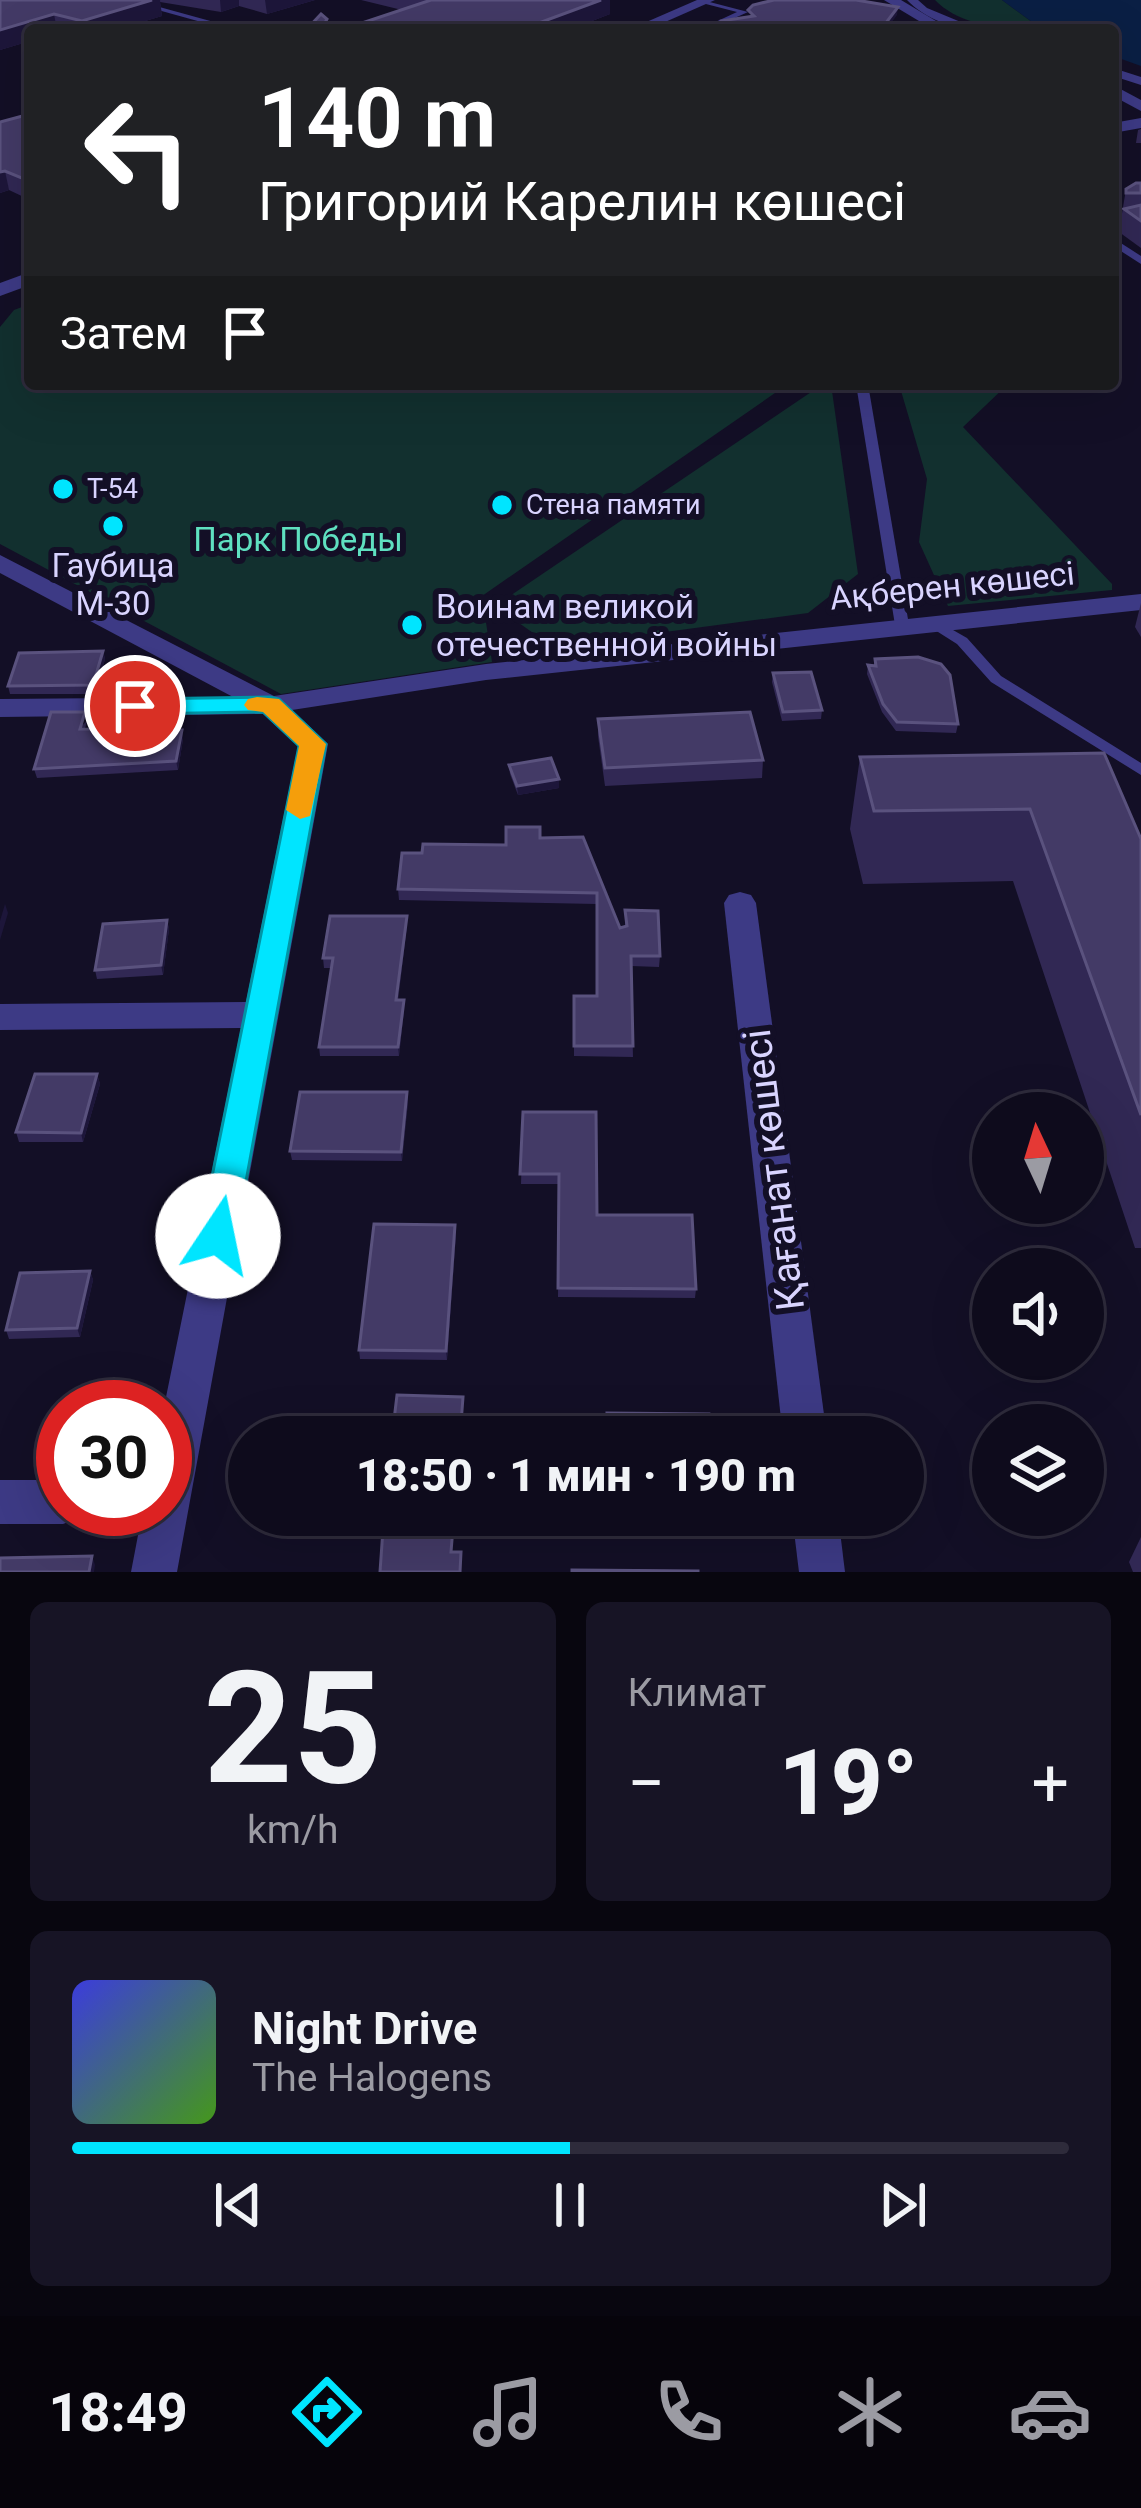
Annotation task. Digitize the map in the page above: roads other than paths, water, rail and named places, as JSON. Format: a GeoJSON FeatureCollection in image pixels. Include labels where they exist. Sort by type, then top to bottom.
{"type":"FeatureCollection","features":[{"type":"Feature","properties":{"kind":"street"},"geometry":{"type":"LineString","coordinates":[[649,24],[703,0]]}},
{"type":"Feature","properties":{"kind":"street"},"geometry":{"type":"LineString","coordinates":[[891,0],[928,24]]}},
{"type":"Feature","properties":{"kind":"street"},"geometry":{"type":"LineString","coordinates":[[912,0],[922,10],[958,24]]}},
{"type":"Feature","properties":{"kind":"street"},"geometry":{"type":"LineString","coordinates":[[0,563],[270,704],[313,744],[190,1380]]}},
{"type":"Feature","properties":{"kind":"street","name":"Ақберен көшесі"},"geometry":{"type":"LineString","coordinates":[[0,709],[270,704],[486,672],[1141,602]]}},
{"type":"Feature","properties":{"kind":"street","name":"Қағанат көшесі"},"geometry":{"type":"LineString","coordinates":[[740,903],[803,1416]]}},
{"type":"Feature","properties":{"kind":"street"},"geometry":{"type":"LineString","coordinates":[[0,1017],[261,1016]]}},
{"type":"Feature","properties":{"kind":"street"},"geometry":{"type":"LineString","coordinates":[[0,1502],[36,1502]]}},
{"type":"Feature","properties":{"kind":"street"},"geometry":{"type":"LineString","coordinates":[[154,1572],[160,1536]]}},
{"type":"Feature","properties":{"kind":"street"},"geometry":{"type":"LineString","coordinates":[[818,1536],[822,1572]]}},
{"type":"Feature","properties":{"kind":"lane"},"geometry":{"type":"LineString","coordinates":[[125,0],[216,24]]}},
{"type":"Feature","properties":{"kind":"lane"},"geometry":{"type":"LineString","coordinates":[[703,0],[744,12],[716,24]]}},
{"type":"Feature","properties":{"kind":"lane"},"geometry":{"type":"LineString","coordinates":[[863,390],[902,626]]}},
{"type":"Feature","properties":{"kind":"lane"},"geometry":{"type":"LineString","coordinates":[[932,622],[962,641],[996,680],[1141,770]]}},
{"type":"Feature","properties":{"kind":"water"},"geometry":{"type":"Polygon","coordinates":[[[1002,0],[1141,0],[1141,66],[1119,58],[1119,24],[1035,24],[1002,0]]]}},
{"type":"Feature","properties":{"kind":"place","name":"Т-54"},"geometry":{"type":"Point","coordinates":[63,489]}},
{"type":"Feature","properties":{"kind":"place","name":"Стена памяти"},"geometry":{"type":"Point","coordinates":[502,505]}},
{"type":"Feature","properties":{"kind":"place","name":"Гаубица М-30"},"geometry":{"type":"Point","coordinates":[113,526]}},
{"type":"Feature","properties":{"kind":"place","name":"Воинам великой отечественной войны"},"geometry":{"type":"Point","coordinates":[412,625]}},
{"type":"Feature","properties":{"kind":"park label","name":"Парк Победы"},"geometry":{"type":"Point","coordinates":[298,539]}}]}
